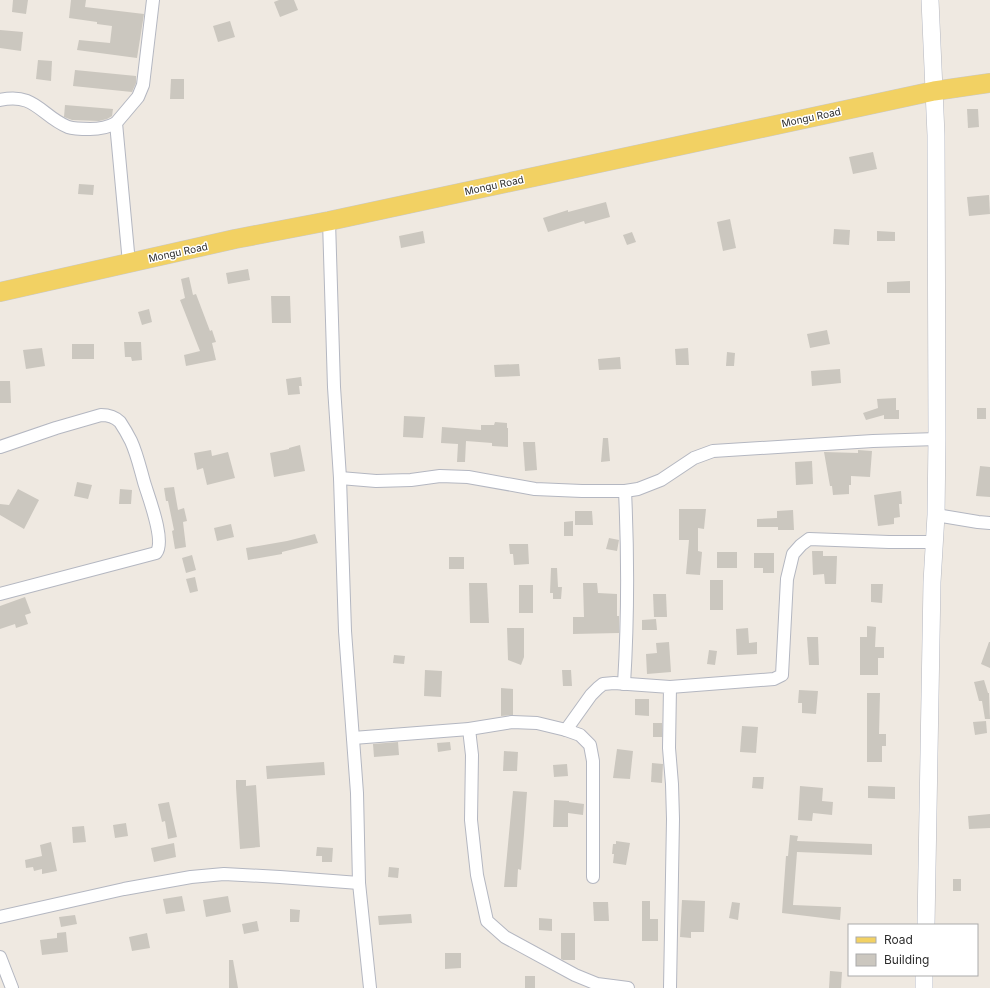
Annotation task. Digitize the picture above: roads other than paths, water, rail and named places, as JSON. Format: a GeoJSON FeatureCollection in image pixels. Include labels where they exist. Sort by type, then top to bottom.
{"type":"FeatureCollection","features":[{"type":"Feature","properties":{"kind":"main road"},"geometry":{"type":"LineString","coordinates":[[926,924],[932,582],[936,515],[937,440],[936,135],[930,0]]}},
{"type":"Feature","properties":{"kind":"main road","name":"Mongu Road"},"geometry":{"type":"LineString","coordinates":[[0,292],[129,263],[934,91],[990,83]]}},
{"type":"Feature","properties":{"kind":"street"},"geometry":{"type":"LineString","coordinates":[[0,100],[8,98],[21,98],[29,101],[56,120],[69,127],[102,129],[116,123],[138,97],[143,85],[153,0]]}},
{"type":"Feature","properties":{"kind":"street"},"geometry":{"type":"LineString","coordinates":[[116,123],[129,263]]}},
{"type":"Feature","properties":{"kind":"street"},"geometry":{"type":"LineString","coordinates":[[329,221],[334,387],[340,478],[345,631],[357,793],[359,883],[370,988]]}},
{"type":"Feature","properties":{"kind":"street"},"geometry":{"type":"LineString","coordinates":[[0,447],[101,415],[112,416],[119,422],[131,441],[153,509],[159,541],[158,550],[156,553],[1,592]]}},
{"type":"Feature","properties":{"kind":"street"},"geometry":{"type":"LineString","coordinates":[[340,478],[376,481],[411,480],[440,476],[461,477],[536,489],[626,491],[661,480],[694,458],[713,451],[873,441],[937,440]]}},
{"type":"Feature","properties":{"kind":"street"},"geometry":{"type":"LineString","coordinates":[[624,684],[628,633],[626,491]]}},
{"type":"Feature","properties":{"kind":"street"},"geometry":{"type":"LineString","coordinates":[[936,515],[990,523]]}},
{"type":"Feature","properties":{"kind":"street"},"geometry":{"type":"LineString","coordinates":[[566,730],[598,688],[603,684],[670,687],[774,679],[782,675],[788,573],[793,554],[809,539],[935,542]]}},
{"type":"Feature","properties":{"kind":"street"},"geometry":{"type":"LineString","coordinates":[[670,687],[669,748],[673,819],[670,988]]}},
{"type":"Feature","properties":{"kind":"street"},"geometry":{"type":"LineString","coordinates":[[353,738],[469,728],[512,722],[537,723],[580,735],[590,745],[593,761],[593,877]]}},
{"type":"Feature","properties":{"kind":"street"},"geometry":{"type":"LineString","coordinates":[[469,728],[472,755],[471,820],[477,875],[487,921],[505,937],[575,975],[597,984],[628,988]]}},
{"type":"Feature","properties":{"kind":"street"},"geometry":{"type":"LineString","coordinates":[[0,917],[124,889],[191,877],[224,874],[359,883]]}},
{"type":"Feature","properties":{"kind":"street"},"geometry":{"type":"LineString","coordinates":[[0,957],[12,988]]}}]}
